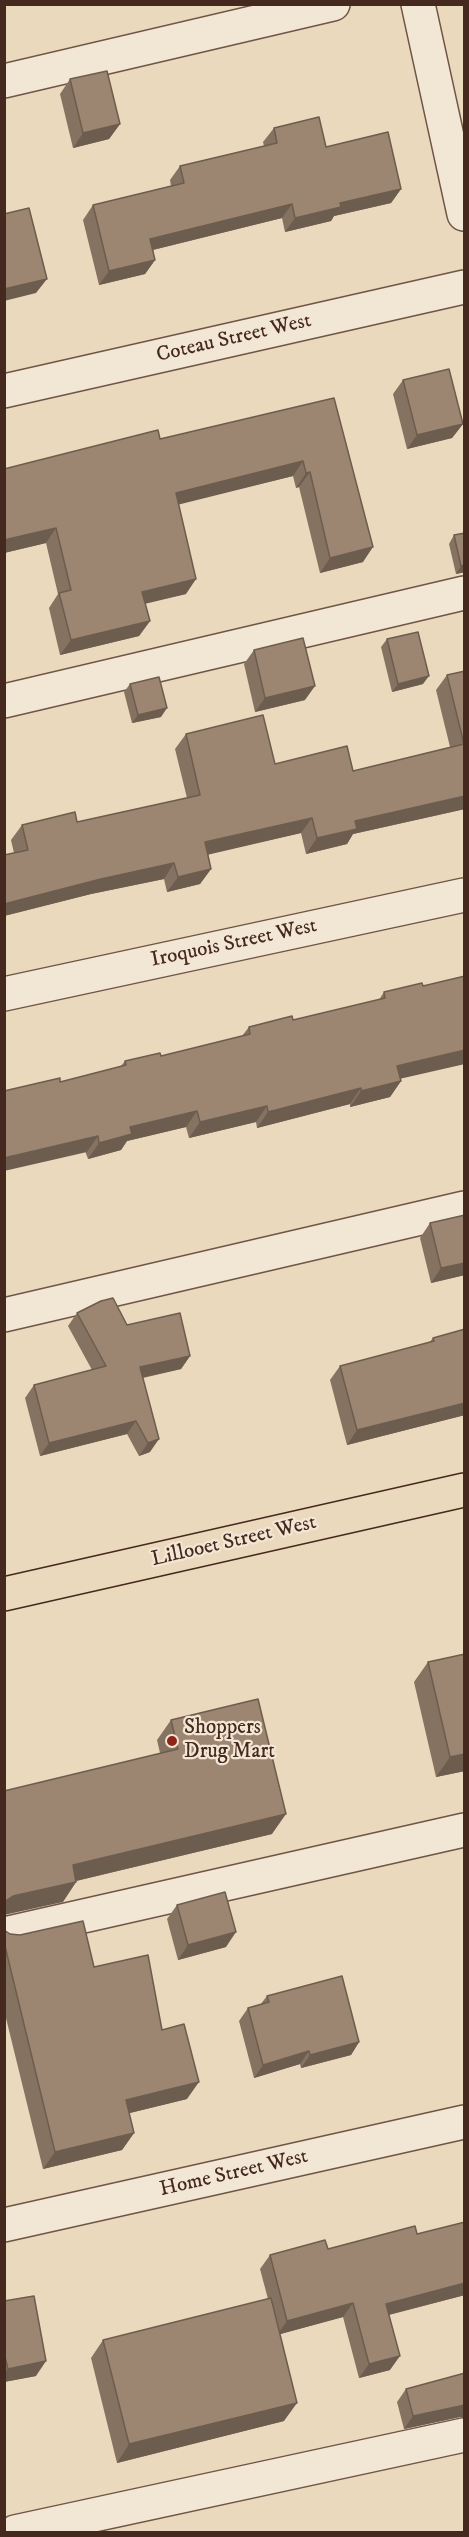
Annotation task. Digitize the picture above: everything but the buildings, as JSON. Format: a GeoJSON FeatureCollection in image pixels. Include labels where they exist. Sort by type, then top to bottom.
{"type":"FeatureCollection","features":[{"type":"Feature","properties":{"kind":"main road","name":"Lillooet Street West"},"geometry":{"type":"LineString","coordinates":[[4,1594],[465,1491]]}},
{"type":"Feature","properties":{"kind":"street"},"geometry":{"type":"LineString","coordinates":[[4,81],[333,4]]}},
{"type":"Feature","properties":{"kind":"street"},"geometry":{"type":"LineString","coordinates":[[418,4],[465,214]]}},
{"type":"Feature","properties":{"kind":"street","name":"Coteau Street West"},"geometry":{"type":"LineString","coordinates":[[4,391],[465,287]]}},
{"type":"Feature","properties":{"kind":"street"},"geometry":{"type":"LineString","coordinates":[[4,701],[465,593]]}},
{"type":"Feature","properties":{"kind":"street","name":"Iroquois Street West"},"geometry":{"type":"LineString","coordinates":[[4,994],[465,895]]}},
{"type":"Feature","properties":{"kind":"street"},"geometry":{"type":"LineString","coordinates":[[4,1315],[465,1208]]}},
{"type":"Feature","properties":{"kind":"street"},"geometry":{"type":"LineString","coordinates":[[4,1934],[465,1830]]}},
{"type":"Feature","properties":{"kind":"street","name":"Home Street West"},"geometry":{"type":"LineString","coordinates":[[4,2225],[465,2122]]}},
{"type":"Feature","properties":{"kind":"street"},"geometry":{"type":"LineString","coordinates":[[15,2532],[465,2435]]}},
{"type":"Feature","properties":{"kind":"place","name":"Shoppers Drug Mart"},"geometry":{"type":"Point","coordinates":[172,1741]}}]}
